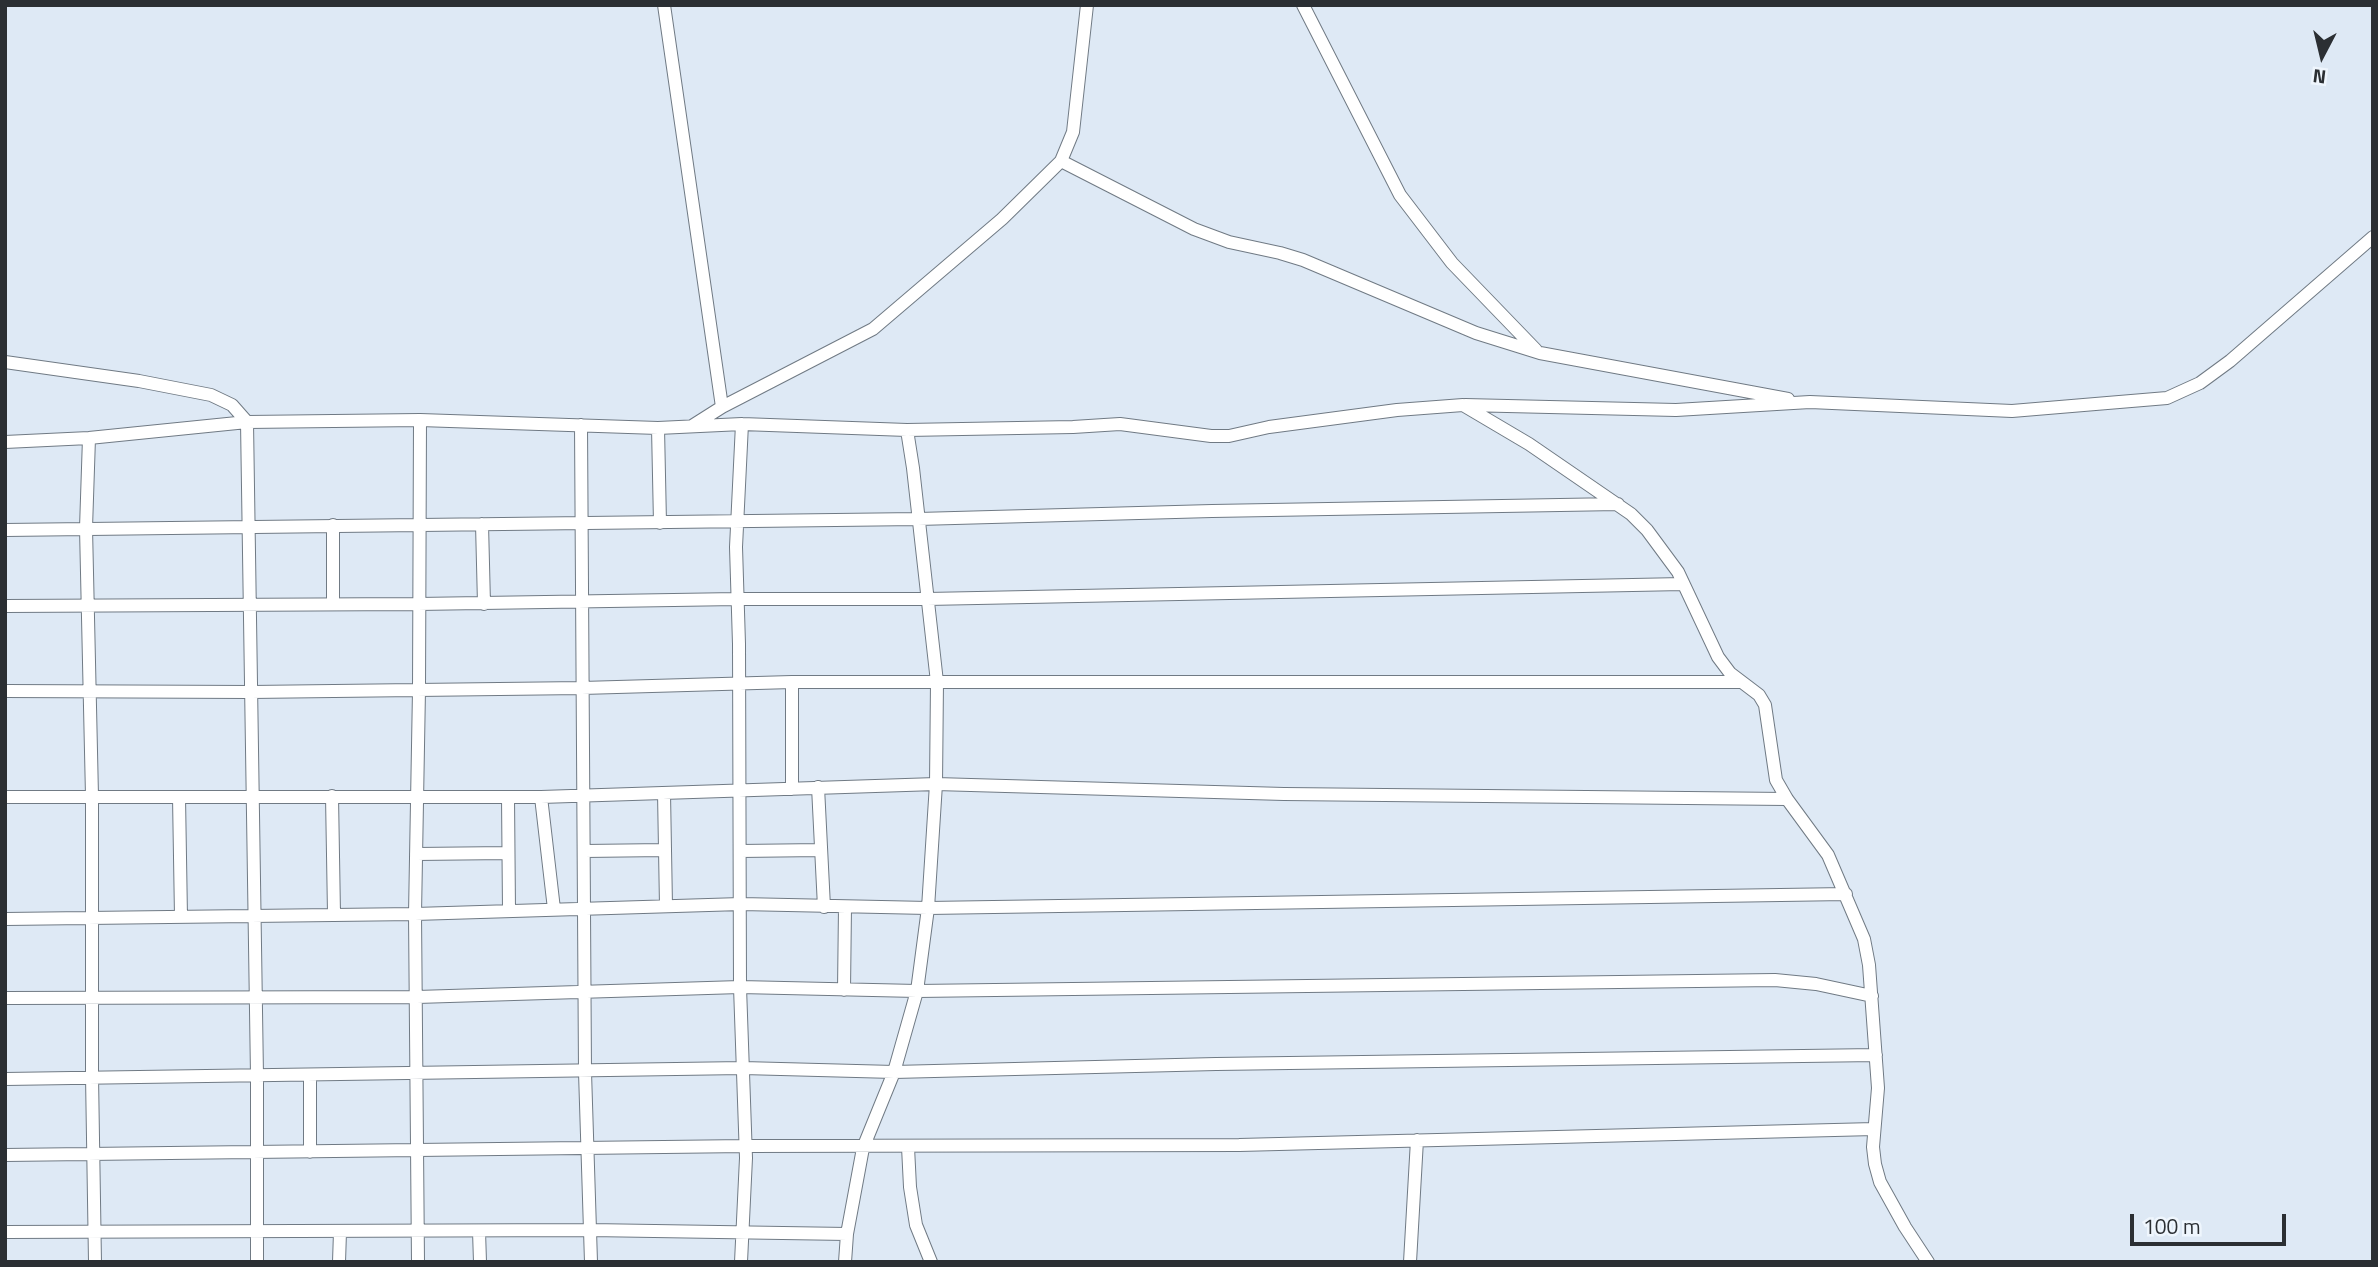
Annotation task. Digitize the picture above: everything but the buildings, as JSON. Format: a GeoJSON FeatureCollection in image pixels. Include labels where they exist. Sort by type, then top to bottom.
{"type":"FeatureCollection","features":[{"type":"Feature","properties":{"kind":"street"},"geometry":{"type":"LineString","coordinates":[[664,5],[722,407]]}},
{"type":"Feature","properties":{"kind":"street"},"geometry":{"type":"LineString","coordinates":[[692,426],[722,407],[873,329],[1002,219],[1061,161],[1073,132],[1087,5]]}},
{"type":"Feature","properties":{"kind":"street"},"geometry":{"type":"LineString","coordinates":[[1303,5],[1400,195],[1452,263],[1540,353]]}},
{"type":"Feature","properties":{"kind":"street"},"geometry":{"type":"LineString","coordinates":[[1061,161],[1194,229],[1229,242],[1303,260],[1476,334],[1540,353],[1810,402]]}},
{"type":"Feature","properties":{"kind":"street"},"geometry":{"type":"LineString","coordinates":[[5,442],[89,438],[247,422],[420,420],[658,428],[742,424],[906,430],[1073,428],[1120,424],[1229,436],[1269,427],[1463,405],[1676,410],[1810,402],[2012,411],[2166,398],[2200,383],[2230,361],[2373,237]]}},
{"type":"Feature","properties":{"kind":"street"},"geometry":{"type":"LineString","coordinates":[[5,362],[139,381],[211,395],[232,405],[247,422],[257,1075],[257,1262]]}},
{"type":"Feature","properties":{"kind":"street"},"geometry":{"type":"LineString","coordinates":[[1463,405],[1529,444],[1619,504],[1647,530],[1678,572],[1718,657],[1740,682],[1759,695],[1765,705],[1776,780],[1828,855],[1864,939],[1872,996],[1878,1088],[1873,1147],[1880,1182],[1928,1262]]}},
{"type":"Feature","properties":{"kind":"street"},"geometry":{"type":"LineString","coordinates":[[418,1262],[415,914],[420,420]]}},
{"type":"Feature","properties":{"kind":"street"},"geometry":{"type":"LineString","coordinates":[[741,1262],[746,1146],[740,987],[737,522],[742,424]]}},
{"type":"Feature","properties":{"kind":"street"},"geometry":{"type":"LineString","coordinates":[[581,425],[585,1072],[591,1262]]}},
{"type":"Feature","properties":{"kind":"street"},"geometry":{"type":"LineString","coordinates":[[658,428],[660,523]]}},
{"type":"Feature","properties":{"kind":"street"},"geometry":{"type":"LineString","coordinates":[[845,1262],[847,1234],[863,1147],[894,1072],[917,991],[928,908],[936,785],[937,682],[906,430]]}},
{"type":"Feature","properties":{"kind":"street"},"geometry":{"type":"LineString","coordinates":[[89,438],[86,528],[92,796],[95,1262]]}},
{"type":"Feature","properties":{"kind":"street"},"geometry":{"type":"LineString","coordinates":[[5,530],[737,522],[1212,510],[1619,504]]}},
{"type":"Feature","properties":{"kind":"street"},"geometry":{"type":"LineString","coordinates":[[482,524],[484,604]]}},
{"type":"Feature","properties":{"kind":"street"},"geometry":{"type":"LineString","coordinates":[[333,525],[333,604]]}},
{"type":"Feature","properties":{"kind":"street"},"geometry":{"type":"LineString","coordinates":[[5,606],[927,599],[1683,584]]}},
{"type":"Feature","properties":{"kind":"street"},"geometry":{"type":"LineString","coordinates":[[5,691],[251,692],[582,688],[792,682],[1740,682]]}},
{"type":"Feature","properties":{"kind":"street"},"geometry":{"type":"LineString","coordinates":[[792,682],[792,789]]}},
{"type":"Feature","properties":{"kind":"street"},"geometry":{"type":"LineString","coordinates":[[5,797],[541,797],[936,785],[1284,794],[1787,799]]}},
{"type":"Feature","properties":{"kind":"street"},"geometry":{"type":"LineString","coordinates":[[818,788],[824,907]]}},
{"type":"Feature","properties":{"kind":"street"},"geometry":{"type":"LineString","coordinates":[[664,793],[666,906]]}},
{"type":"Feature","properties":{"kind":"street"},"geometry":{"type":"LineString","coordinates":[[332,796],[334,914]]}},
{"type":"Feature","properties":{"kind":"street"},"geometry":{"type":"LineString","coordinates":[[179,797],[181,917]]}},
{"type":"Feature","properties":{"kind":"street"},"geometry":{"type":"LineString","coordinates":[[508,797],[509,910]]}},
{"type":"Feature","properties":{"kind":"street"},"geometry":{"type":"LineString","coordinates":[[541,797],[554,909]]}},
{"type":"Feature","properties":{"kind":"street"},"geometry":{"type":"LineString","coordinates":[[584,851],[665,850]]}},
{"type":"Feature","properties":{"kind":"street"},"geometry":{"type":"LineString","coordinates":[[740,851],[821,850]]}},
{"type":"Feature","properties":{"kind":"street"},"geometry":{"type":"LineString","coordinates":[[416,855],[508,853]]}},
{"type":"Feature","properties":{"kind":"street"},"geometry":{"type":"LineString","coordinates":[[5,919],[415,914],[741,904],[928,908],[1846,894]]}},
{"type":"Feature","properties":{"kind":"street"},"geometry":{"type":"LineString","coordinates":[[844,990],[845,907]]}},
{"type":"Feature","properties":{"kind":"street"},"geometry":{"type":"LineString","coordinates":[[5,998],[417,997],[740,987],[917,991],[1775,980],[1816,984],[1872,996]]}},
{"type":"Feature","properties":{"kind":"street"},"geometry":{"type":"LineString","coordinates":[[5,1079],[743,1068],[894,1072],[1216,1063],[1876,1055]]}},
{"type":"Feature","properties":{"kind":"street"},"geometry":{"type":"LineString","coordinates":[[310,1075],[310,1152]]}},
{"type":"Feature","properties":{"kind":"street"},"geometry":{"type":"LineString","coordinates":[[5,1155],[746,1146],[1239,1145],[1874,1129]]}},
{"type":"Feature","properties":{"kind":"street"},"geometry":{"type":"LineString","coordinates":[[1410,1262],[1418,1140]]}},
{"type":"Feature","properties":{"kind":"street"},"geometry":{"type":"LineString","coordinates":[[908,1147],[910,1188],[916,1225],[931,1262]]}},
{"type":"Feature","properties":{"kind":"street"},"geometry":{"type":"LineString","coordinates":[[5,1232],[590,1230],[847,1234]]}},
{"type":"Feature","properties":{"kind":"street"},"geometry":{"type":"LineString","coordinates":[[479,1231],[480,1262]]}},
{"type":"Feature","properties":{"kind":"street"},"geometry":{"type":"LineString","coordinates":[[339,1262],[340,1232]]}}]}
